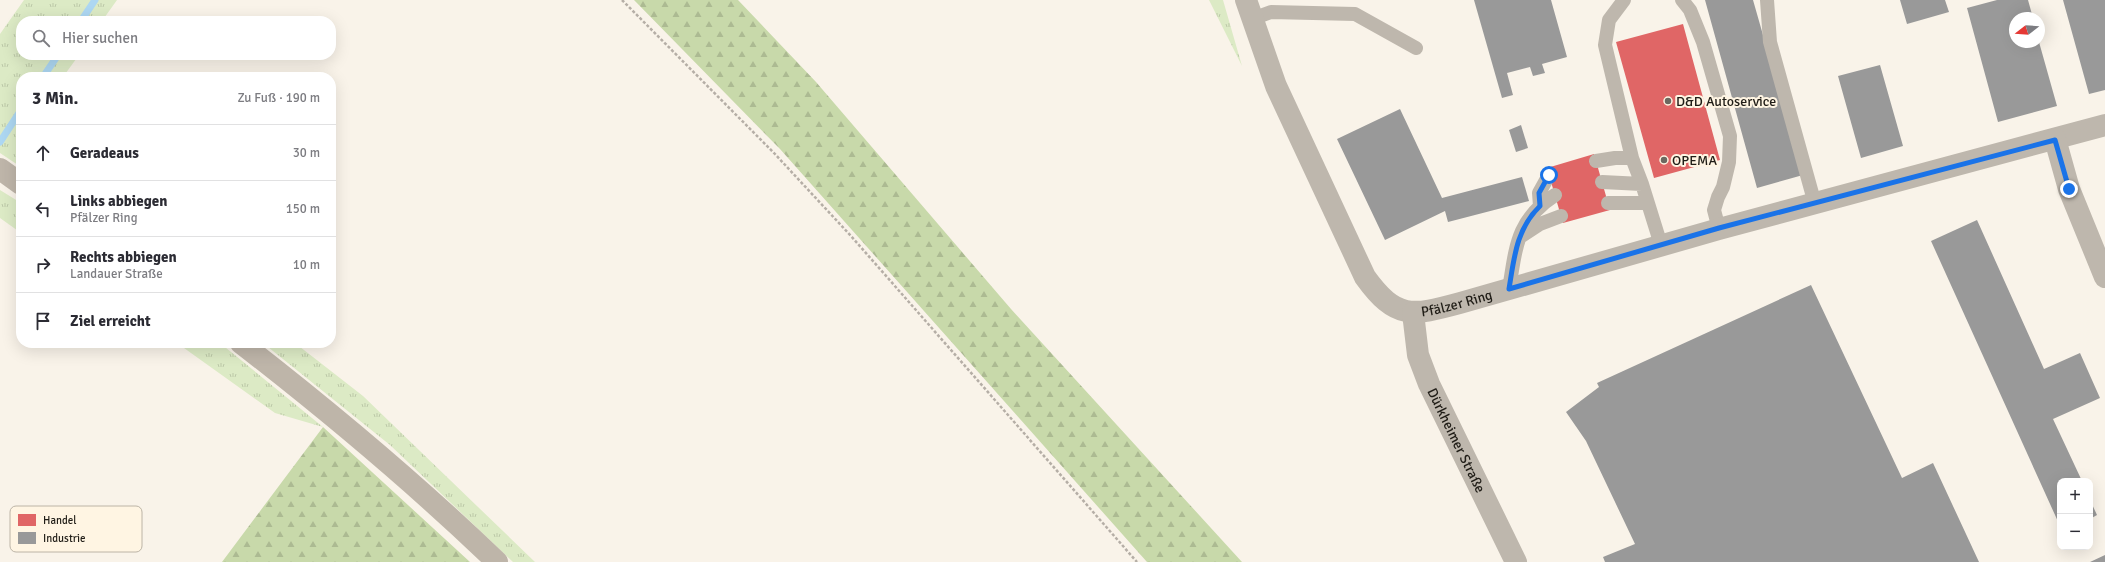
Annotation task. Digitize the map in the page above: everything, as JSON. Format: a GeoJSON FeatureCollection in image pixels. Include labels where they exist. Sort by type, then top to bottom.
{"type":"FeatureCollection","features":[{"type":"Feature","properties":{"kind":"main road"},"geometry":{"type":"LineString","coordinates":[[0,169],[16,180]]}},
{"type":"Feature","properties":{"kind":"main road"},"geometry":{"type":"LineString","coordinates":[[247,348],[439,506],[497,562]]}},
{"type":"Feature","properties":{"kind":"street","name":"Pfälzer Ring"},"geometry":{"type":"LineString","coordinates":[[1249,9],[1276,86],[1365,277],[1377,294],[1394,308],[1413,313],[1432,311],[1719,228],[2055,140],[2105,125]]}},
{"type":"Feature","properties":{"kind":"street"},"geometry":{"type":"LineString","coordinates":[[2055,140],[2069,189],[2105,277]]}},
{"type":"Feature","properties":{"kind":"street","name":"Dürkheimer Straße"},"geometry":{"type":"LineString","coordinates":[[1413,313],[1418,355],[1428,384],[1516,562]]}},
{"type":"Feature","properties":{"kind":"lane"},"geometry":{"type":"LineString","coordinates":[[1624,0],[1609,20],[1605,45],[1632,158],[1642,184],[1661,245]]}},
{"type":"Feature","properties":{"kind":"lane"},"geometry":{"type":"LineString","coordinates":[[1682,0],[1690,10],[1703,42],[1730,136],[1729,162],[1724,187],[1718,197],[1714,210],[1719,228]]}},
{"type":"Feature","properties":{"kind":"lane"},"geometry":{"type":"LineString","coordinates":[[1767,0],[1770,42],[1815,204]]}},
{"type":"Feature","properties":{"kind":"lane"},"geometry":{"type":"LineString","coordinates":[[1249,9],[1270,12],[1355,14],[1416,48]]}},
{"type":"Feature","properties":{"kind":"lane"},"geometry":{"type":"LineString","coordinates":[[1596,161],[1615,158],[1632,158]]}},
{"type":"Feature","properties":{"kind":"lane"},"geometry":{"type":"LineString","coordinates":[[1540,206],[1539,193],[1549,175]]}},
{"type":"Feature","properties":{"kind":"lane"},"geometry":{"type":"LineString","coordinates":[[1602,182],[1642,184]]}},
{"type":"Feature","properties":{"kind":"lane"},"geometry":{"type":"LineString","coordinates":[[1509,289],[1518,238],[1531,214],[1555,195]]}},
{"type":"Feature","properties":{"kind":"lane"},"geometry":{"type":"LineString","coordinates":[[1608,203],[1648,203]]}},
{"type":"Feature","properties":{"kind":"lane"},"geometry":{"type":"LineString","coordinates":[[1518,238],[1540,224],[1561,216]]}},
{"type":"Feature","properties":{"kind":"path"},"geometry":{"type":"LineString","coordinates":[[622,0],[774,153],[851,236],[1138,562]]}},
{"type":"Feature","properties":{"kind":"green space"},"geometry":{"type":"Polygon","coordinates":[[[24,0],[117,0],[106,16],[16,16],[16,60],[75,60],[67,72],[16,72],[16,164],[0,153],[0,34],[24,0]]]}},
{"type":"Feature","properties":{"kind":"green space"},"geometry":{"type":"Polygon","coordinates":[[[634,0],[738,0],[816,82],[1011,309],[1242,562],[1147,562],[780,149],[634,0]]]}},
{"type":"Feature","properties":{"kind":"green space"},"geometry":{"type":"Polygon","coordinates":[[[1209,0],[1223,0],[1242,66],[1209,0]]]}},
{"type":"Feature","properties":{"kind":"green space"},"geometry":{"type":"Polygon","coordinates":[[[0,190],[16,200],[16,229],[0,218],[0,190]]]}},
{"type":"Feature","properties":{"kind":"green space"},"geometry":{"type":"Polygon","coordinates":[[[184,348],[226,348],[323,427],[275,413],[184,348]]]}},
{"type":"Feature","properties":{"kind":"green space"},"geometry":{"type":"Polygon","coordinates":[[[269,348],[301,348],[363,396],[535,562],[513,562],[390,445],[269,348]]]}},
{"type":"Feature","properties":{"kind":"green space"},"geometry":{"type":"Polygon","coordinates":[[[323,427],[470,562],[222,562],[323,427]]]}},
{"type":"Feature","properties":{"kind":"building: Handel","name":"D&D Autoservice"},"geometry":{"type":"Polygon","coordinates":[[[1683,24],[1720,160],[1654,178],[1616,42],[1683,24]]]}},
{"type":"Feature","properties":{"kind":"building: Handel"},"geometry":{"type":"Polygon","coordinates":[[[1594,154],[1610,210],[1563,223],[1547,168],[1594,154]]]}},
{"type":"Feature","properties":{"kind":"building: Industrie"},"geometry":{"type":"Polygon","coordinates":[[[1474,0],[1551,0],[1567,57],[1542,64],[1545,73],[1533,76],[1530,67],[1507,73],[1513,95],[1502,98],[1474,0]]]}},
{"type":"Feature","properties":{"kind":"building: Industrie"},"geometry":{"type":"Polygon","coordinates":[[[1705,0],[1753,0],[1803,175],[1757,188],[1705,0]]]}},
{"type":"Feature","properties":{"kind":"building: Industrie"},"geometry":{"type":"Polygon","coordinates":[[[1900,0],[1945,0],[1949,12],[1907,24],[1900,0]]]}},
{"type":"Feature","properties":{"kind":"building: Industrie"},"geometry":{"type":"Polygon","coordinates":[[[1997,0],[2028,0],[2031,12],[2009,12],[2009,48],[2041,48],[2057,106],[1998,122],[1967,8],[1997,0]]]}},
{"type":"Feature","properties":{"kind":"building: Industrie"},"geometry":{"type":"Polygon","coordinates":[[[2063,0],[2105,0],[2105,90],[2089,94],[2063,0]]]}},
{"type":"Feature","properties":{"kind":"building: Industrie"},"geometry":{"type":"Polygon","coordinates":[[[1880,65],[1903,146],[1861,158],[1838,76],[1880,65]]]}},
{"type":"Feature","properties":{"kind":"building: Industrie"},"geometry":{"type":"Polygon","coordinates":[[[1400,109],[1442,198],[1522,177],[1529,201],[1448,222],[1445,211],[1385,240],[1337,139],[1400,109]]]}},
{"type":"Feature","properties":{"kind":"building: Industrie"},"geometry":{"type":"Polygon","coordinates":[[[1521,125],[1528,148],[1516,152],[1509,130],[1521,125]]]}},
{"type":"Feature","properties":{"kind":"building: Industrie"},"geometry":{"type":"Polygon","coordinates":[[[1977,220],[2044,369],[2080,353],[2100,398],[2053,419],[2081,478],[2057,478],[2057,519],[1931,241],[1977,220]]]}},
{"type":"Feature","properties":{"kind":"building: Industrie"},"geometry":{"type":"Polygon","coordinates":[[[1811,285],[1902,478],[1933,463],[1979,562],[1605,562],[1603,557],[1635,544],[1586,441],[1566,412],[1599,387],[1597,383],[1811,285]]]}},
{"type":"Feature","properties":{"kind":"building: Industrie"},"geometry":{"type":"Polygon","coordinates":[[[2093,506],[2097,515],[2093,517],[2093,506]]]}},
{"type":"Feature","properties":{"kind":"building: Industrie"},"geometry":{"type":"Polygon","coordinates":[[[2105,555],[2105,562],[2090,562],[2105,555]]]}},
{"type":"Feature","properties":{"kind":"waterway"},"geometry":{"type":"LineString","coordinates":[[84,16],[95,0]]}},
{"type":"Feature","properties":{"kind":"waterway"},"geometry":{"type":"LineString","coordinates":[[46,72],[55,60]]}},
{"type":"Feature","properties":{"kind":"waterway"},"geometry":{"type":"LineString","coordinates":[[0,142],[16,118]]}},
{"type":"Feature","properties":{"kind":"place","name":"D&D Autoservice"},"geometry":{"type":"Point","coordinates":[1668,101]}},
{"type":"Feature","properties":{"kind":"place","name":"OPEMA"},"geometry":{"type":"Point","coordinates":[1664,160]}},
{"type":"Feature","properties":{"kind":"route"},"geometry":{"type":"LineString","coordinates":[[1549,175],[1539,193],[1540,206],[1531,214],[1518,238],[1509,289],[1719,228],[2055,140],[2069,189]]}}]}
